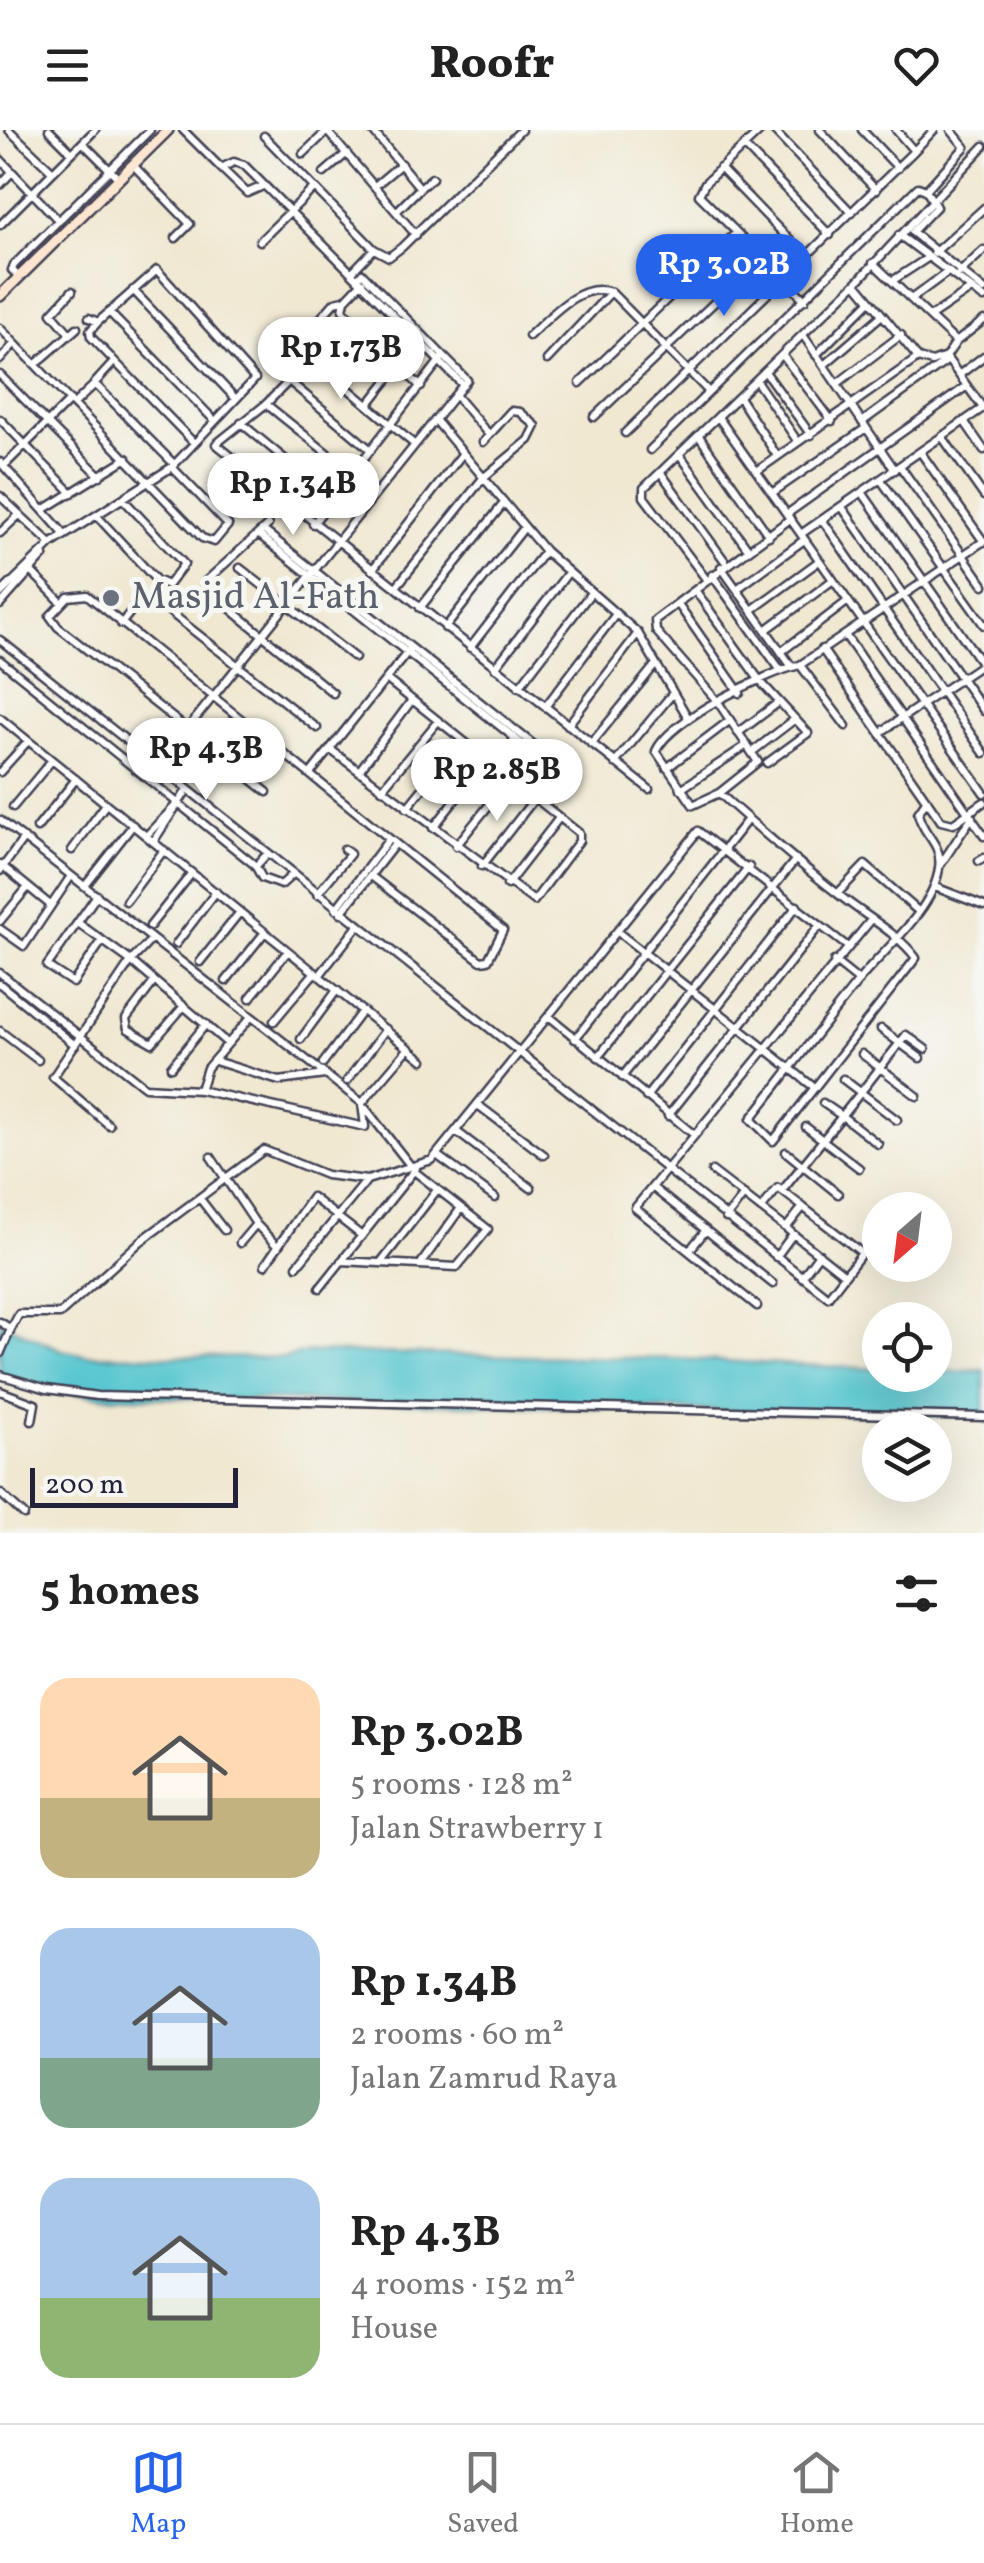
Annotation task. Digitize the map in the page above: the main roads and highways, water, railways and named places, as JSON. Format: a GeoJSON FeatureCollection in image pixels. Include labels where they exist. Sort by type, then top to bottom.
{"type":"FeatureCollection","features":[{"type":"Feature","properties":{"kind":"water"},"geometry":{"type":"Polygon","coordinates":[[[0,1322],[62,1350],[85,1355],[285,1358],[308,1352],[682,1359],[862,1368],[862,1392],[952,1392],[952,1372],[984,1370],[984,1417],[952,1416],[952,1412],[862,1414],[97,1396],[47,1389],[0,1375],[0,1322]]]}},
{"type":"Feature","properties":{"kind":"place","name":"Masjid Al-Fath"},"geometry":{"type":"Point","coordinates":[111,598]}}]}
